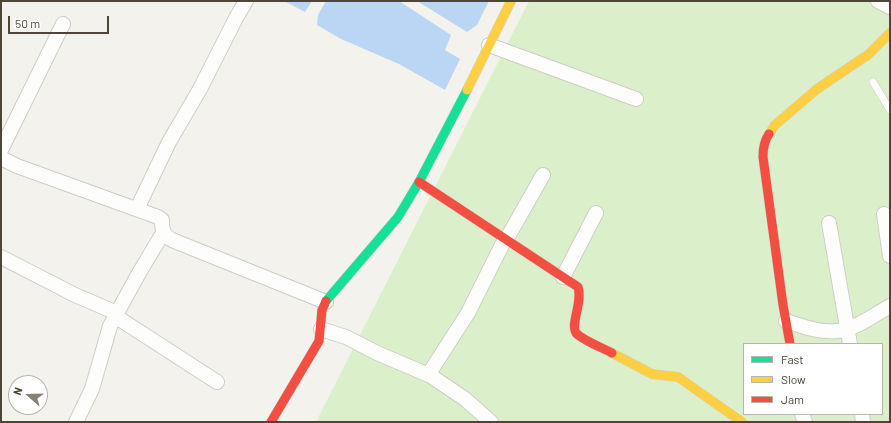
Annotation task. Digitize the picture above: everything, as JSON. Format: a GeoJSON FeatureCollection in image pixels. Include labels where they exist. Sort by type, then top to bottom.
{"type":"FeatureCollection","features":[{"type":"Feature","properties":{"kind":"street"},"geometry":{"type":"LineString","coordinates":[[137,209],[169,142],[200,89],[246,1]]}},
{"type":"Feature","properties":{"kind":"street"},"geometry":{"type":"LineString","coordinates":[[271,422],[319,341],[322,310],[326,302],[398,217],[419,182],[511,1]]}},
{"type":"Feature","properties":{"kind":"street"},"geometry":{"type":"LineString","coordinates":[[878,1],[890,7]]}},
{"type":"Feature","properties":{"kind":"street"},"geometry":{"type":"LineString","coordinates":[[1,150],[63,24]]}},
{"type":"Feature","properties":{"kind":"street"},"geometry":{"type":"LineString","coordinates":[[790,343],[763,157],[763,148],[766,138],[781,120],[818,89],[869,54],[890,33]]}},
{"type":"Feature","properties":{"kind":"street"},"geometry":{"type":"LineString","coordinates":[[489,45],[636,99]]}},
{"type":"Feature","properties":{"kind":"street"},"geometry":{"type":"LineString","coordinates":[[1,158],[17,166],[137,209],[163,227],[166,237],[172,240],[326,302]]}},
{"type":"Feature","properties":{"kind":"street"},"geometry":{"type":"LineString","coordinates":[[428,375],[468,313],[505,239],[543,175]]}},
{"type":"Feature","properties":{"kind":"street"},"geometry":{"type":"LineString","coordinates":[[419,182],[578,287],[580,291],[574,328],[578,334],[652,374],[678,377],[742,422]]}},
{"type":"Feature","properties":{"kind":"street"},"geometry":{"type":"LineString","coordinates":[[563,276],[596,213]]}},
{"type":"Feature","properties":{"kind":"street"},"geometry":{"type":"LineString","coordinates":[[884,214],[890,256]]}},
{"type":"Feature","properties":{"kind":"street"},"geometry":{"type":"LineString","coordinates":[[829,223],[850,343]]}},
{"type":"Feature","properties":{"kind":"street"},"geometry":{"type":"LineString","coordinates":[[76,422],[92,389],[110,326],[163,227]]}},
{"type":"Feature","properties":{"kind":"street"},"geometry":{"type":"LineString","coordinates":[[1,258],[116,315],[217,382]]}},
{"type":"Feature","properties":{"kind":"street"},"geometry":{"type":"LineString","coordinates":[[786,321],[809,328],[837,331],[847,329],[865,321],[890,306]]}},
{"type":"Feature","properties":{"kind":"street"},"geometry":{"type":"LineString","coordinates":[[321,329],[346,337],[377,353],[428,375],[465,399],[491,422]]}},
{"type":"Feature","properties":{"kind":"lane"},"geometry":{"type":"LineString","coordinates":[[873,82],[890,110]]}},
{"type":"Feature","properties":{"kind":"green space"},"geometry":{"type":"Polygon","coordinates":[[[529,1],[890,1],[890,422],[316,422],[529,1]]]}},
{"type":"Feature","properties":{"kind":"water"},"geometry":{"type":"Polygon","coordinates":[[[284,1],[312,1],[305,12],[284,1]]]}},
{"type":"Feature","properties":{"kind":"water"},"geometry":{"type":"Polygon","coordinates":[[[326,1],[399,1],[451,35],[445,50],[460,59],[445,90],[399,64],[341,39],[317,25],[318,15],[326,1]]]}},
{"type":"Feature","properties":{"kind":"water"},"geometry":{"type":"Polygon","coordinates":[[[417,1],[489,1],[477,25],[467,32],[417,1]]]}},
{"type":"Feature","properties":{"kind":"traffic: fast"},"geometry":{"type":"LineString","coordinates":[[326,301],[398,217],[419,182],[467,90]]}},
{"type":"Feature","properties":{"kind":"traffic: slow"},"geometry":{"type":"LineString","coordinates":[[467,90],[511,1]]}},
{"type":"Feature","properties":{"kind":"traffic: slow"},"geometry":{"type":"LineString","coordinates":[[769,134],[775,125],[817,89],[869,54],[890,33]]}},
{"type":"Feature","properties":{"kind":"traffic: slow"},"geometry":{"type":"LineString","coordinates":[[612,353],[652,374],[678,377],[742,422]]}},
{"type":"Feature","properties":{"kind":"traffic: jam"},"geometry":{"type":"LineString","coordinates":[[769,134],[764,145],[763,157],[783,305],[790,343]]}},
{"type":"Feature","properties":{"kind":"traffic: jam"},"geometry":{"type":"LineString","coordinates":[[419,182],[578,287],[579,299],[574,324],[576,333],[612,353]]}},
{"type":"Feature","properties":{"kind":"traffic: jam"},"geometry":{"type":"LineString","coordinates":[[271,422],[319,341],[322,310],[326,301]]}}]}
